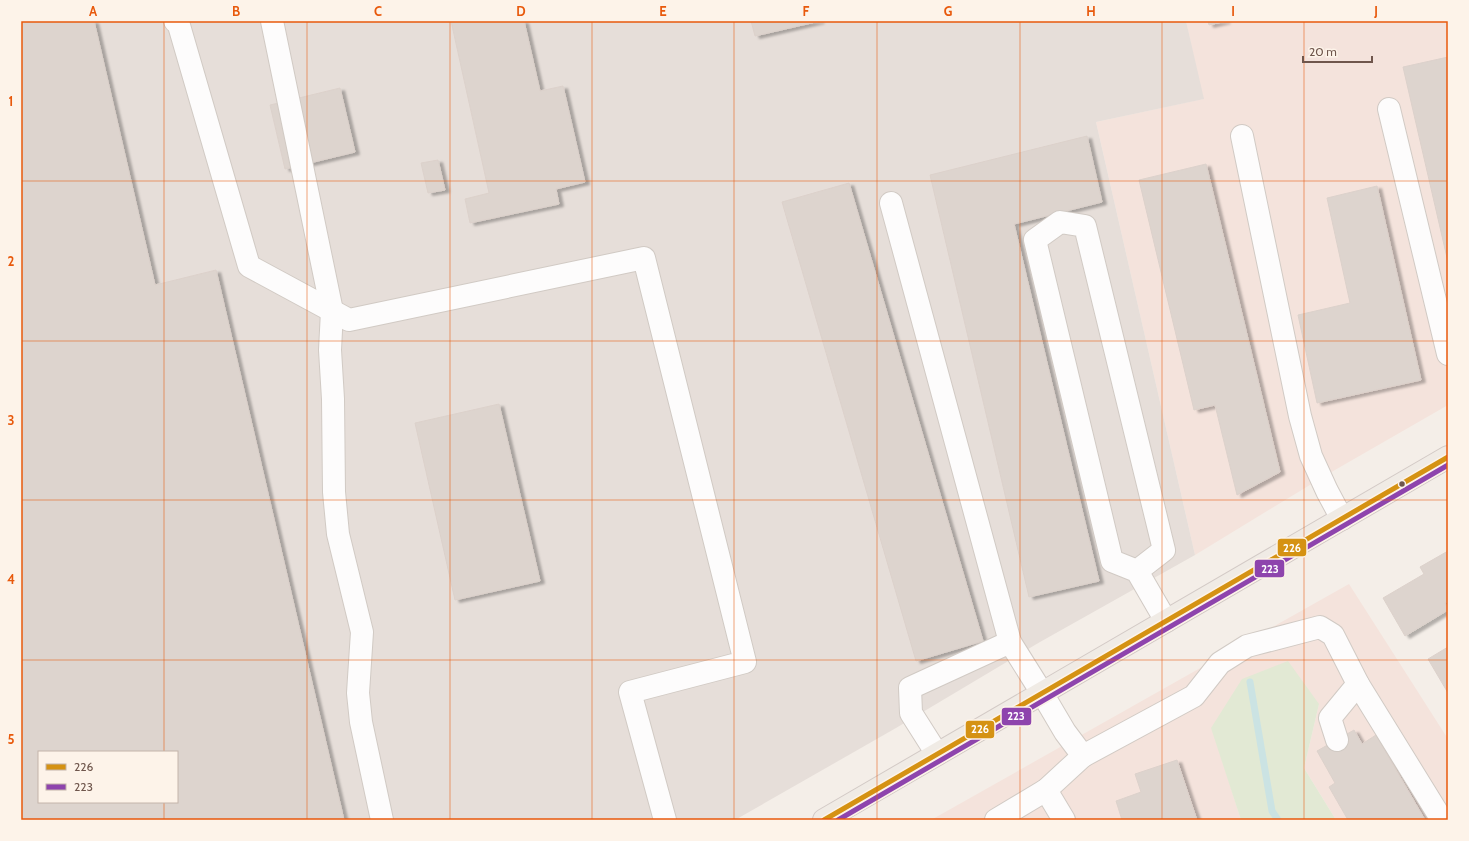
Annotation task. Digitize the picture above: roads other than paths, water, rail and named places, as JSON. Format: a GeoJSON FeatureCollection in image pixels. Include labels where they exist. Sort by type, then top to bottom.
{"type":"FeatureCollection","features":[{"type":"Feature","properties":{"kind":"main road"},"geometry":{"type":"LineString","coordinates":[[824,820],[1448,457]]}},
{"type":"Feature","properties":{"kind":"lane"},"geometry":{"type":"LineString","coordinates":[[175,21],[178,22],[249,266],[349,320],[644,258],[745,662],[630,692],[665,820]]}},
{"type":"Feature","properties":{"kind":"lane"},"geometry":{"type":"LineString","coordinates":[[272,21],[332,311],[330,350],[333,399],[334,492],[338,534],[362,632],[358,693],[361,722],[382,820]]}},
{"type":"Feature","properties":{"kind":"lane"},"geometry":{"type":"LineString","coordinates":[[1389,109],[1448,354]]}},
{"type":"Feature","properties":{"kind":"lane"},"geometry":{"type":"LineString","coordinates":[[1242,136],[1311,456],[1342,519]]}},
{"type":"Feature","properties":{"kind":"lane"},"geometry":{"type":"LineString","coordinates":[[891,203],[1010,642],[1065,732],[1083,756]]}},
{"type":"Feature","properties":{"kind":"lane"},"geometry":{"type":"LineString","coordinates":[[1136,571],[1164,550],[1085,226],[1060,222],[1035,240],[1112,561],[1136,571],[1166,621]]}},
{"type":"Feature","properties":{"kind":"lane"},"geometry":{"type":"LineString","coordinates":[[996,820],[1046,790],[1083,756],[1194,696],[1220,663],[1248,646],[1320,627],[1333,636],[1358,684],[1442,820]]}},
{"type":"Feature","properties":{"kind":"lane"},"geometry":{"type":"LineString","coordinates":[[937,754],[911,713],[910,688],[1010,642]]}},
{"type":"Feature","properties":{"kind":"lane"},"geometry":{"type":"LineString","coordinates":[[1336,740],[1330,718],[1358,684]]}},
{"type":"Feature","properties":{"kind":"lane"},"geometry":{"type":"LineString","coordinates":[[1046,790],[1064,820]]}},
{"type":"Feature","properties":{"kind":"waterway"},"geometry":{"type":"LineString","coordinates":[[1250,682],[1272,811],[1278,820]]}}]}
